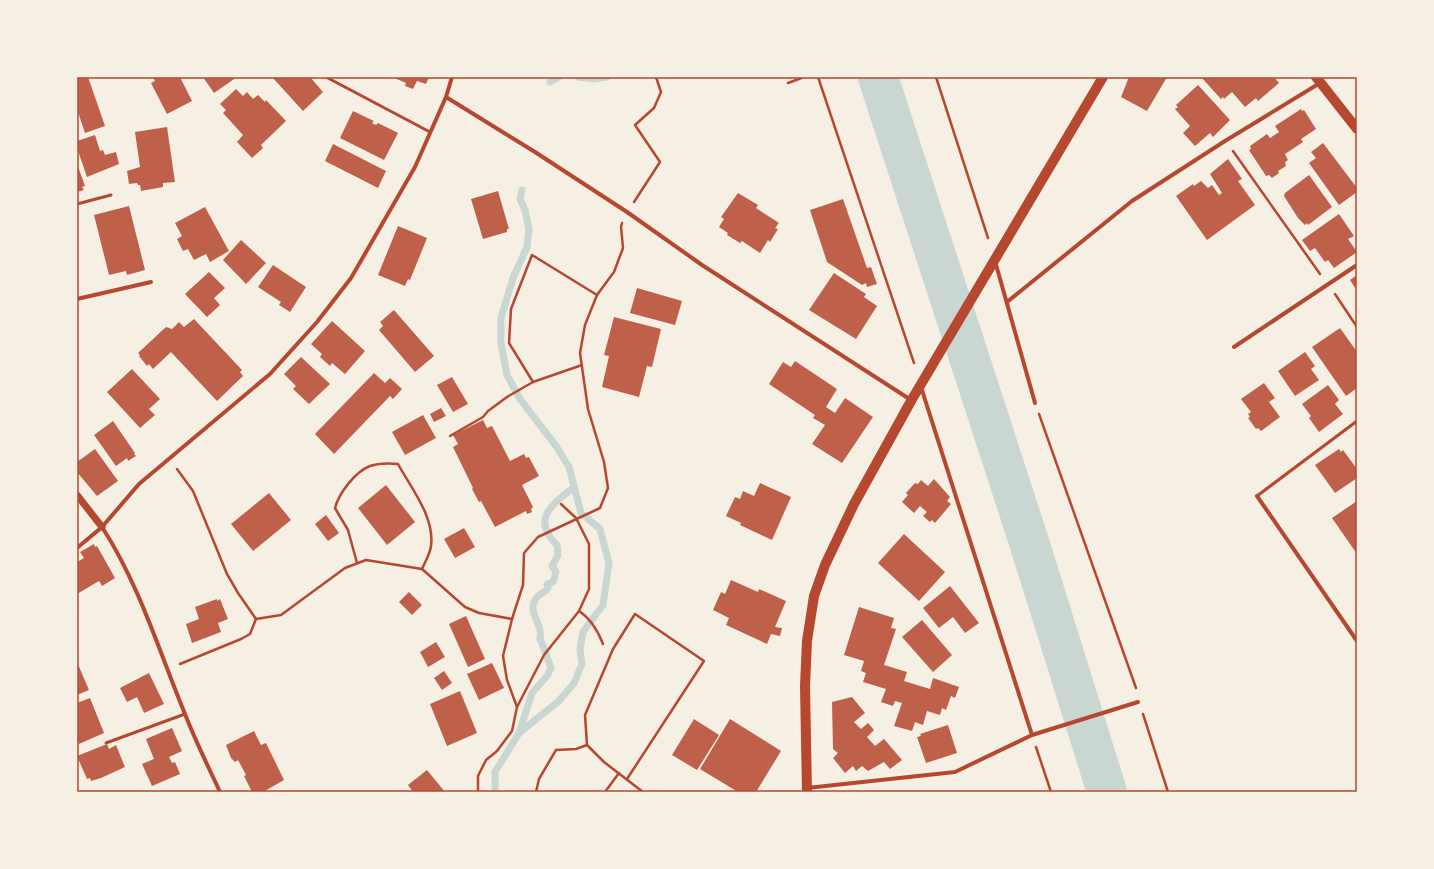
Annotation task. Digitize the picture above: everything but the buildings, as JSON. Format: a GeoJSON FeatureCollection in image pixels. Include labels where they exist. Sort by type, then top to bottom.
{"type":"FeatureCollection","features":[{"type":"Feature","properties":{"kind":"main road"},"geometry":{"type":"LineString","coordinates":[[806,790],[806,656],[814,596],[838,535],[911,401],[1103,77]]}},
{"type":"Feature","properties":{"kind":"main road"},"geometry":{"type":"LineString","coordinates":[[1318,80],[1357,129]]}},
{"type":"Feature","properties":{"kind":"street"},"geometry":{"type":"LineString","coordinates":[[77,548],[102,527],[139,484],[270,374],[317,322],[355,271],[415,167],[446,97],[452,77]]}},
{"type":"Feature","properties":{"kind":"street"},"geometry":{"type":"LineString","coordinates":[[1007,302],[1132,202],[1318,80]]}},
{"type":"Feature","properties":{"kind":"street"},"geometry":{"type":"LineString","coordinates":[[446,97],[628,212],[702,265],[911,401]]}},
{"type":"Feature","properties":{"kind":"street"},"geometry":{"type":"LineString","coordinates":[[995,259],[1034,402]]}},
{"type":"Feature","properties":{"kind":"street"},"geometry":{"type":"LineString","coordinates":[[1234,347],[1357,265]]}},
{"type":"Feature","properties":{"kind":"street"},"geometry":{"type":"LineString","coordinates":[[77,299],[151,282]]}},
{"type":"Feature","properties":{"kind":"street"},"geometry":{"type":"LineString","coordinates":[[921,385],[1032,735]]}},
{"type":"Feature","properties":{"kind":"street"},"geometry":{"type":"LineString","coordinates":[[77,495],[102,527],[122,560],[168,668],[184,714],[220,792]]}},
{"type":"Feature","properties":{"kind":"street"},"geometry":{"type":"LineString","coordinates":[[1257,496],[1357,640]]}},
{"type":"Feature","properties":{"kind":"street"},"geometry":{"type":"LineString","coordinates":[[806,790],[955,772],[1032,735],[1130,703],[1138,702]]}},
{"type":"Feature","properties":{"kind":"lane"},"geometry":{"type":"LineString","coordinates":[[326,77],[430,132]]}},
{"type":"Feature","properties":{"kind":"lane"},"geometry":{"type":"LineString","coordinates":[[77,204],[111,196]]}},
{"type":"Feature","properties":{"kind":"lane"},"geometry":{"type":"LineString","coordinates":[[1257,496],[1357,421]]}},
{"type":"Feature","properties":{"kind":"lane"},"geometry":{"type":"LineString","coordinates":[[106,743],[184,714]]}},
{"type":"Feature","properties":{"kind":"path"},"geometry":{"type":"LineString","coordinates":[[518,707],[506,680],[503,656],[512,619],[523,585],[524,553],[538,536],[600,508],[608,488],[604,462],[588,409],[580,353],[585,325],[597,295],[614,272],[623,248],[621,226],[628,212],[660,162],[635,125],[654,108],[661,92],[656,77]]}},
{"type":"Feature","properties":{"kind":"path"},"geometry":{"type":"LineString","coordinates":[[788,83],[804,77]]}},
{"type":"Feature","properties":{"kind":"path"},"geometry":{"type":"LineString","coordinates":[[818,77],[921,385]]}},
{"type":"Feature","properties":{"kind":"path"},"geometry":{"type":"LineString","coordinates":[[936,77],[995,259]]}},
{"type":"Feature","properties":{"kind":"path"},"geometry":{"type":"LineString","coordinates":[[1225,141],[1328,284],[1357,327]]}},
{"type":"Feature","properties":{"kind":"path"},"geometry":{"type":"LineString","coordinates":[[533,382],[509,343],[511,309],[532,255],[597,295]]}},
{"type":"Feature","properties":{"kind":"path"},"geometry":{"type":"LineString","coordinates":[[450,436],[483,417],[488,411],[507,397],[533,382],[582,364]]}},
{"type":"Feature","properties":{"kind":"path"},"geometry":{"type":"LineString","coordinates":[[1034,402],[1136,686],[1138,702],[1143,713],[1168,792]]}},
{"type":"Feature","properties":{"kind":"path"},"geometry":{"type":"LineString","coordinates":[[169,459],[193,491],[227,574],[256,619]]}},
{"type":"Feature","properties":{"kind":"path"},"geometry":{"type":"LineString","coordinates":[[357,563],[348,530],[334,508],[338,497],[349,482],[369,466],[384,463],[398,464],[429,520],[432,532],[431,547],[422,569]]}},
{"type":"Feature","properties":{"kind":"path"},"geometry":{"type":"LineString","coordinates":[[478,792],[478,776],[483,765],[512,730],[518,707],[544,655],[579,611],[589,589],[589,544],[576,518],[561,504]]}},
{"type":"Feature","properties":{"kind":"path"},"geometry":{"type":"LineString","coordinates":[[256,619],[281,615],[345,568],[366,560],[422,569],[465,606],[479,614],[512,619]]}},
{"type":"Feature","properties":{"kind":"path"},"geometry":{"type":"LineString","coordinates":[[579,611],[586,615],[597,630],[603,644]]}},
{"type":"Feature","properties":{"kind":"path"},"geometry":{"type":"LineString","coordinates":[[627,779],[704,661],[635,614],[613,649],[585,714],[587,745],[604,762],[643,792]]}},
{"type":"Feature","properties":{"kind":"path"},"geometry":{"type":"LineString","coordinates":[[168,668],[250,634],[256,619]]}},
{"type":"Feature","properties":{"kind":"path"},"geometry":{"type":"LineString","coordinates":[[1032,735],[1051,792]]}},
{"type":"Feature","properties":{"kind":"path"},"geometry":{"type":"LineString","coordinates":[[536,792],[539,779],[556,750],[576,749],[587,745]]}},
{"type":"Feature","properties":{"kind":"path"},"geometry":{"type":"LineString","coordinates":[[605,792],[619,773]]}},
{"type":"Feature","properties":{"kind":"waterway"},"geometry":{"type":"LineString","coordinates":[[550,82],[559,77]]}},
{"type":"Feature","properties":{"kind":"waterway"},"geometry":{"type":"LineString","coordinates":[[578,77],[594,79],[607,77]]}},
{"type":"Feature","properties":{"kind":"waterway"},"geometry":{"type":"LineString","coordinates":[[878,77],[1029,542],[1107,792]]}},
{"type":"Feature","properties":{"kind":"waterway"},"geometry":{"type":"LineString","coordinates":[[519,733],[559,701],[574,683],[582,664],[580,649],[583,632],[603,605],[609,563],[600,529],[581,513],[569,467],[556,446],[520,399],[507,375],[501,343],[501,318],[513,278],[527,247],[529,229],[525,210],[520,199],[522,190]]}},
{"type":"Feature","properties":{"kind":"waterway"},"geometry":{"type":"LineString","coordinates":[[540,639],[540,631],[533,612],[533,604],[536,598],[548,588],[547,584],[553,582],[556,572],[552,566],[558,555],[557,545],[549,536],[545,528],[545,520],[551,507],[573,488]]}},
{"type":"Feature","properties":{"kind":"waterway"},"geometry":{"type":"LineString","coordinates":[[495,792],[495,772],[519,733],[532,693],[547,676],[551,668],[540,638]]}}]}
